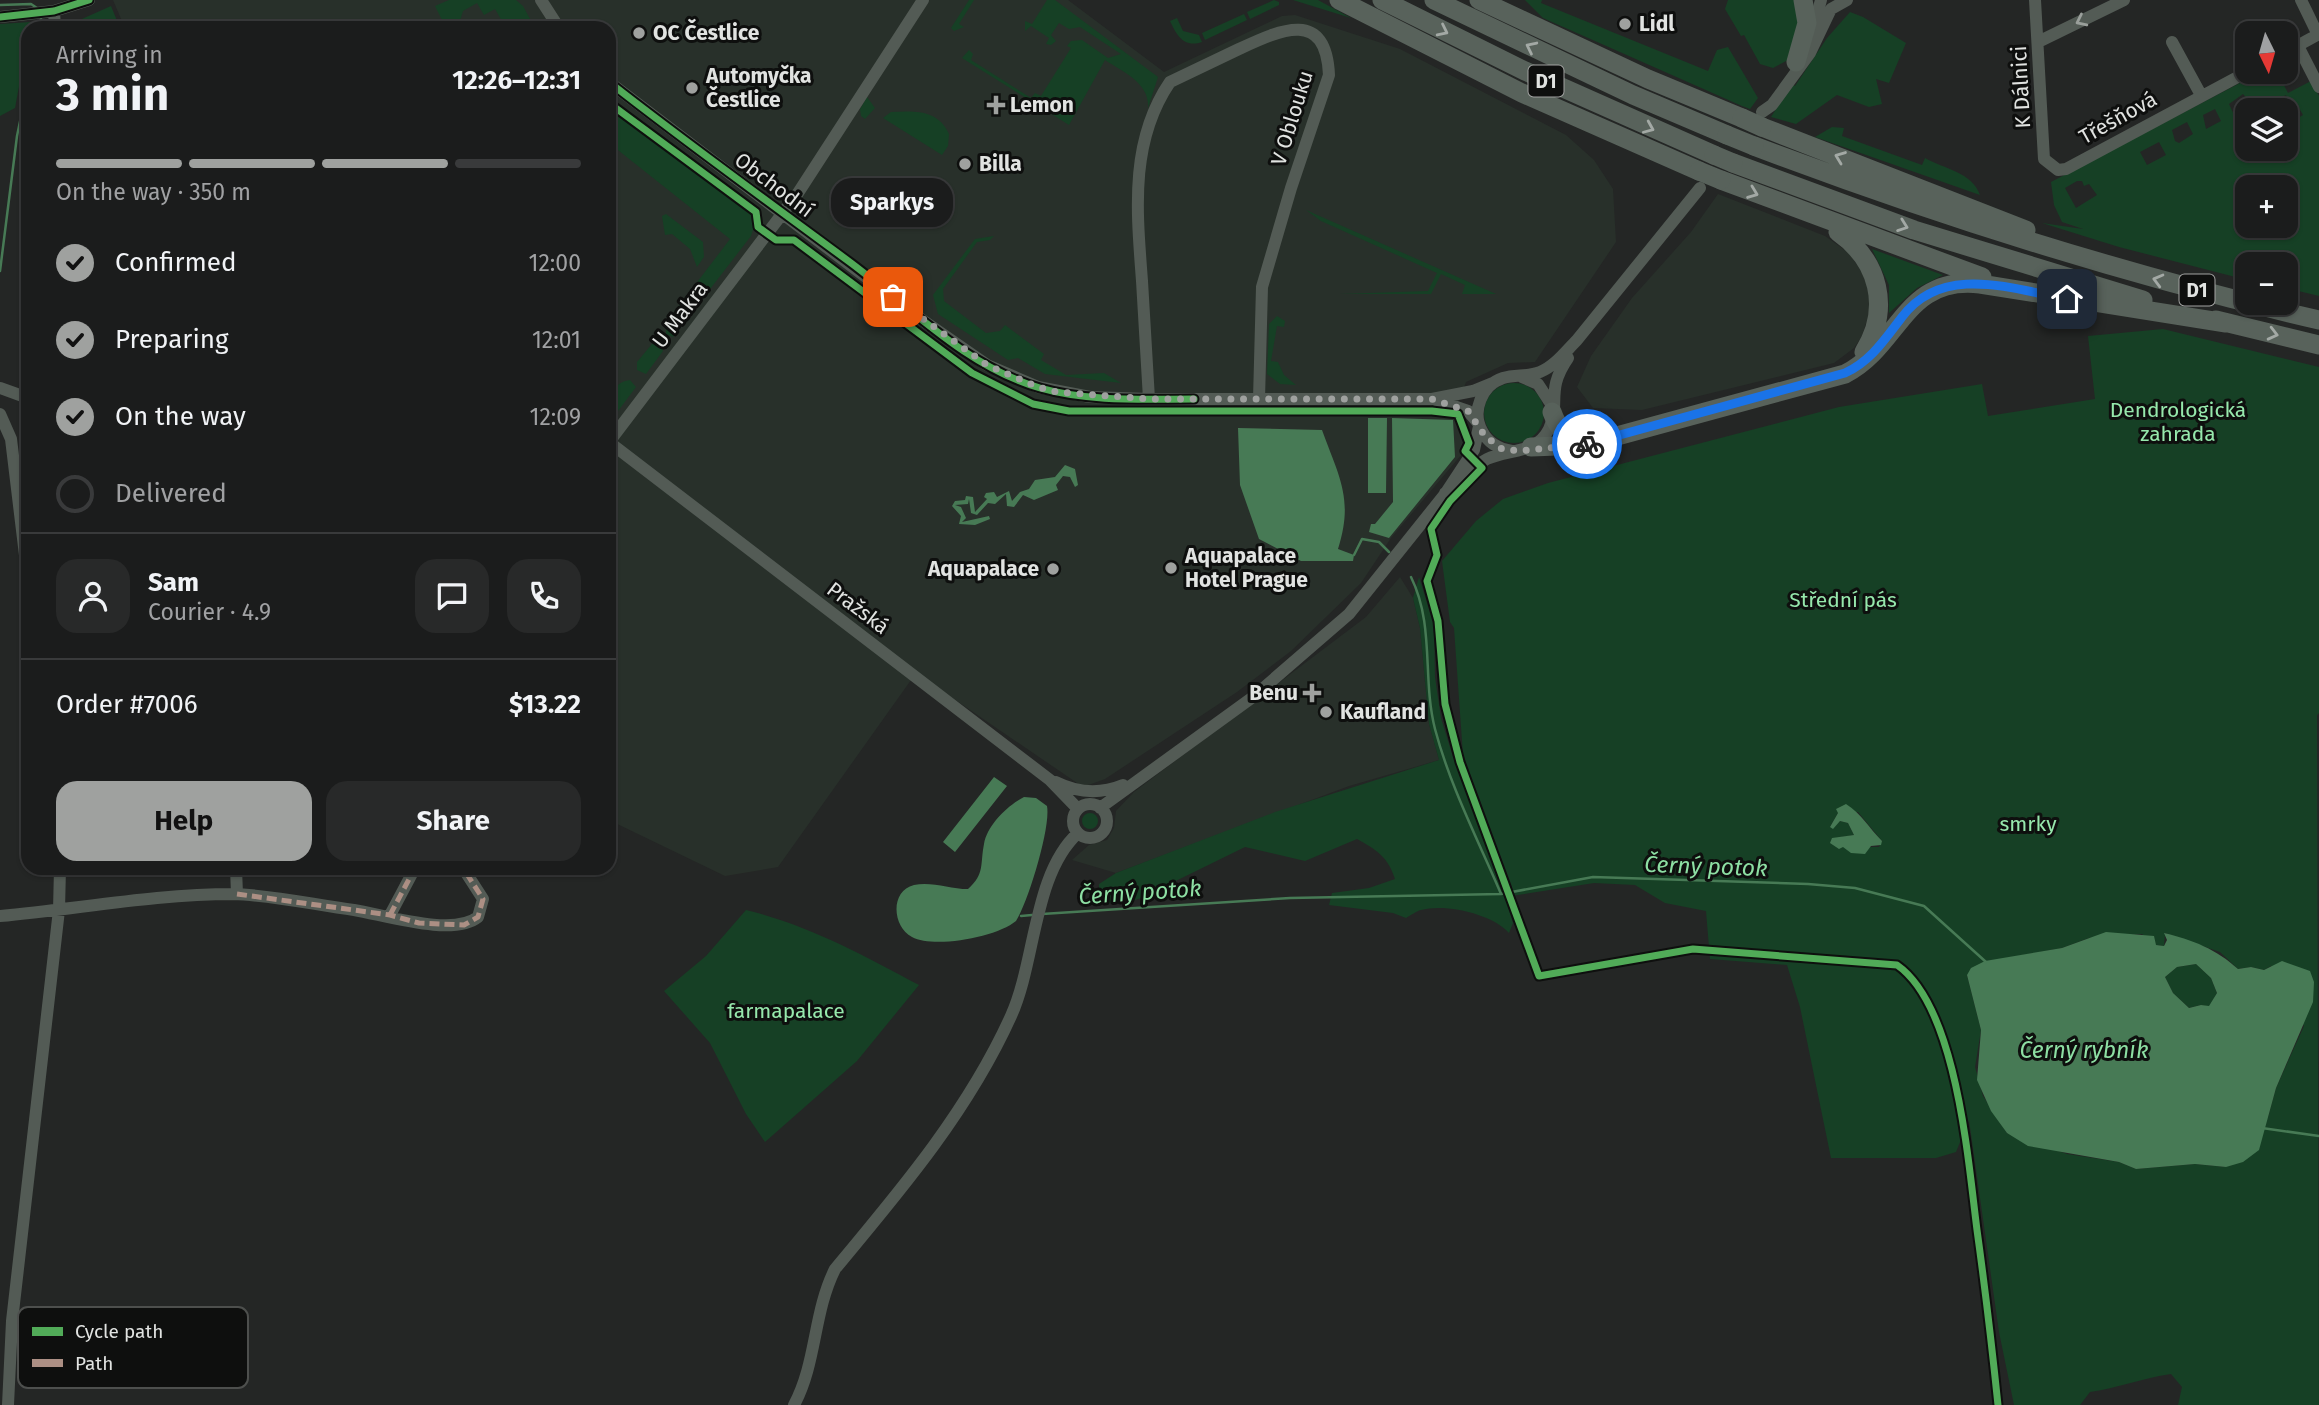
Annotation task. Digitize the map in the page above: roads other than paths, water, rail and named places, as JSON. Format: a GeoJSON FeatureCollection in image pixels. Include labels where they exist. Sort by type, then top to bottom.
{"type":"FeatureCollection","features":[{"type":"Feature","properties":{"kind":"highway"},"geometry":{"type":"LineString","coordinates":[[1339,0],[1446,56],[1700,180],[1721,180],[1961,271],[2067,299]]}},
{"type":"Feature","properties":{"kind":"highway","name":"D1"},"geometry":{"type":"LineString","coordinates":[[1382,0],[1525,72],[1733,163],[1839,203],[2006,261],[2226,323],[2319,345]]}},
{"type":"Feature","properties":{"kind":"highway","name":"D1"},"geometry":{"type":"LineString","coordinates":[[1434,0],[1621,89],[1754,146],[1848,181],[2077,257],[2319,320]]}},
{"type":"Feature","properties":{"kind":"highway"},"geometry":{"type":"LineString","coordinates":[[1479,0],[1571,44],[1762,127],[2024,229],[2077,257]]}},
{"type":"Feature","properties":{"kind":"highway"},"geometry":{"type":"LineString","coordinates":[[1514,0],[1530,17],[1571,44]]}},
{"type":"Feature","properties":{"kind":"highway"},"geometry":{"type":"LineString","coordinates":[[1796,62],[1807,23],[1803,0]]}},
{"type":"Feature","properties":{"kind":"highway"},"geometry":{"type":"LineString","coordinates":[[1786,205],[1851,242],[1865,257],[1877,283],[1879,312],[1872,337],[1858,360],[1831,379]]}},
{"type":"Feature","properties":{"kind":"highway"},"geometry":{"type":"LineString","coordinates":[[1522,449],[1576,447],[1831,379],[1864,363],[1909,308],[1938,288],[1972,283],[2226,323]]}},
{"type":"Feature","properties":{"kind":"highway"},"geometry":{"type":"LineString","coordinates":[[1552,410],[1562,430],[1575,438],[1636,429]]}},
{"type":"Feature","properties":{"kind":"street"},"geometry":{"type":"LineString","coordinates":[[0,17],[54,11],[89,0]]}},
{"type":"Feature","properties":{"kind":"street"},"geometry":{"type":"LineString","coordinates":[[541,0],[554,21]]}},
{"type":"Feature","properties":{"kind":"street","name":"U Makra"},"geometry":{"type":"LineString","coordinates":[[616,433],[783,213],[923,0]]}},
{"type":"Feature","properties":{"kind":"street"},"geometry":{"type":"LineString","coordinates":[[1821,0],[1812,34],[1762,112],[1772,105],[1805,61],[1831,9],[1839,1]]}},
{"type":"Feature","properties":{"kind":"street","name":"K Dálnici"},"geometry":{"type":"LineString","coordinates":[[2035,0],[2044,159],[2053,168]]}},
{"type":"Feature","properties":{"kind":"street"},"geometry":{"type":"LineString","coordinates":[[2038,42],[2124,0]]}},
{"type":"Feature","properties":{"kind":"street"},"geometry":{"type":"LineString","coordinates":[[2298,46],[2319,34],[2301,0]]}},
{"type":"Feature","properties":{"kind":"street"},"geometry":{"type":"LineString","coordinates":[[54,11],[55,21]]}},
{"type":"Feature","properties":{"kind":"street","name":"V Oblouku"},"geometry":{"type":"LineString","coordinates":[[1149,399],[1136,206],[1144,150],[1159,98],[1170,82],[1276,31],[1298,28],[1311,33],[1321,43],[1328,57],[1329,75],[1290,188],[1262,287],[1259,399]]}},
{"type":"Feature","properties":{"kind":"street"},"geometry":{"type":"LineString","coordinates":[[2172,42],[2201,96]]}},
{"type":"Feature","properties":{"kind":"street"},"geometry":{"type":"LineString","coordinates":[[2298,57],[2319,87]]}},
{"type":"Feature","properties":{"kind":"street","name":"Třešňová"},"geometry":{"type":"LineString","coordinates":[[2053,168],[2066,169],[2235,78]]}},
{"type":"Feature","properties":{"kind":"street","name":"Obchodní"},"geometry":{"type":"LineString","coordinates":[[616,87],[925,322],[987,365],[1038,387],[1057,392],[1149,399],[1432,399],[1473,391],[1495,382]]}},
{"type":"Feature","properties":{"kind":"street"},"geometry":{"type":"LineString","coordinates":[[1445,494],[1483,461],[1522,449],[1547,432],[1555,379],[1577,340],[1700,180]]}},
{"type":"Feature","properties":{"kind":"street"},"geometry":{"type":"LineString","coordinates":[[1100,808],[1136,779],[1253,697],[1324,638],[1367,595],[1445,494],[1474,450],[1481,398],[1495,382],[1549,367],[1577,340]]}},
{"type":"Feature","properties":{"kind":"street"},"geometry":{"type":"LineString","coordinates":[[1516,377],[1538,384],[1546,393],[1552,410]]}},
{"type":"Feature","properties":{"kind":"street"},"geometry":{"type":"LineString","coordinates":[[0,388],[21,396]]}},
{"type":"Feature","properties":{"kind":"street","name":"Obchodní"},"geometry":{"type":"LineString","coordinates":[[1432,399],[1462,408],[1479,425]]}},
{"type":"Feature","properties":{"kind":"street"},"geometry":{"type":"LineString","coordinates":[[0,414],[21,519]]}},
{"type":"Feature","properties":{"kind":"street"},"geometry":{"type":"LineString","coordinates":[[1479,425],[1493,444],[1522,449]]}},
{"type":"Feature","properties":{"kind":"street","name":"Pražská"},"geometry":{"type":"LineString","coordinates":[[616,447],[1051,779],[1079,809]]}},
{"type":"Feature","properties":{"kind":"street"},"geometry":{"type":"LineString","coordinates":[[1051,779],[1072,789],[1094,792],[1116,788],[1136,779]]}},
{"type":"Feature","properties":{"kind":"street"},"geometry":{"type":"LineString","coordinates":[[1091,805],[1100,808],[1106,818],[1102,833],[1090,838],[1078,833],[1073,819],[1079,809],[1091,805]]}},
{"type":"Feature","properties":{"kind":"street"},"geometry":{"type":"LineString","coordinates":[[794,1405],[811,1364],[825,1289],[835,1269],[923,1162],[983,1068],[1011,1015],[1059,857],[1078,833]]}},
{"type":"Feature","properties":{"kind":"street"},"geometry":{"type":"LineString","coordinates":[[8,1405],[12,1321],[59,910],[60,875]]}},
{"type":"Feature","properties":{"kind":"street"},"geometry":{"type":"LineString","coordinates":[[236,875],[237,894]]}},
{"type":"Feature","properties":{"kind":"street"},"geometry":{"type":"LineString","coordinates":[[390,915],[411,875]]}},
{"type":"Feature","properties":{"kind":"street"},"geometry":{"type":"LineString","coordinates":[[0,916],[171,895],[237,894],[390,915],[419,923],[464,925],[471,923],[483,908],[483,899],[468,875]]}},
{"type":"Feature","properties":{"kind":"water"},"geometry":{"type":"Polygon","coordinates":[[[1368,418],[1387,418],[1386,493],[1368,493],[1368,418]]]}},
{"type":"Feature","properties":{"kind":"water"},"geometry":{"type":"Polygon","coordinates":[[[1392,418],[1453,420],[1455,457],[1389,538],[1369,532],[1371,524],[1375,524],[1393,502],[1392,418]]]}},
{"type":"Feature","properties":{"kind":"water"},"geometry":{"type":"Polygon","coordinates":[[[1238,428],[1322,430],[1339,475],[1344,502],[1345,516],[1338,549],[1354,555],[1353,561],[1301,561],[1259,539],[1240,485],[1238,428]]]}},
{"type":"Feature","properties":{"kind":"water"},"geometry":{"type":"Polygon","coordinates":[[[1065,465],[1075,469],[1078,485],[1075,487],[1070,477],[1063,476],[1056,485],[1058,490],[1034,500],[1023,495],[1014,507],[1007,506],[1006,494],[995,504],[988,503],[977,515],[971,513],[969,499],[968,504],[955,505],[961,507],[966,518],[962,522],[989,516],[990,519],[975,525],[959,524],[961,516],[952,506],[955,501],[965,500],[966,496],[973,497],[975,512],[987,499],[984,497],[986,493],[994,492],[997,497],[1009,491],[1012,501],[1020,492],[1029,489],[1035,480],[1055,477],[1065,465]]]}},
{"type":"Feature","properties":{"kind":"water"},"geometry":{"type":"Polygon","coordinates":[[[994,777],[1007,786],[955,852],[943,842],[994,777]]]}},
{"type":"Feature","properties":{"kind":"water"},"geometry":{"type":"Polygon","coordinates":[[[1024,797],[1036,798],[1047,806],[1047,816],[1037,864],[1016,921],[995,932],[965,940],[935,942],[912,937],[905,932],[900,925],[897,909],[901,894],[920,884],[968,889],[981,868],[989,830],[1005,810],[1024,797]]]}},
{"type":"Feature","properties":{"kind":"water"},"geometry":{"type":"Polygon","coordinates":[[[1846,804],[1882,841],[1881,845],[1871,846],[1865,854],[1851,853],[1830,843],[1832,838],[1854,835],[1848,823],[1840,821],[1833,829],[1830,827],[1838,813],[1836,809],[1846,804]]]}},
{"type":"Feature","properties":{"kind":"water","name":"Černý rybník"},"geometry":{"type":"Polygon","coordinates":[[[2106,932],[2154,936],[2156,945],[2164,946],[2167,940],[2164,933],[2204,946],[2238,969],[2251,967],[2264,970],[2282,961],[2310,971],[2314,982],[2313,1002],[2276,1088],[2259,1150],[2243,1162],[2226,1167],[2195,1164],[2136,1169],[2119,1162],[2028,1146],[2007,1133],[1991,1111],[1977,1080],[1981,1030],[1967,975],[1971,968],[1985,961],[2062,948],[2106,932]],[[2196,964],[2177,967],[2165,977],[2173,993],[2189,1008],[2209,1006],[2217,993],[2211,978],[2196,964]]]}},
{"type":"Feature","properties":{"kind":"waterway"},"geometry":{"type":"LineString","coordinates":[[0,5],[31,4],[37,8]]}},
{"type":"Feature","properties":{"kind":"waterway"},"geometry":{"type":"LineString","coordinates":[[0,271],[21,117]]}},
{"type":"Feature","properties":{"kind":"waterway"},"geometry":{"type":"LineString","coordinates":[[1354,555],[1362,539],[1379,542],[1389,552]]}},
{"type":"Feature","properties":{"kind":"waterway"},"geometry":{"type":"LineString","coordinates":[[1411,577],[1423,614],[1435,729],[1456,792],[1501,894]]}},
{"type":"Feature","properties":{"kind":"waterway","name":"Černý potok"},"geometry":{"type":"LineString","coordinates":[[1042,914],[1290,898],[1501,894],[1593,877],[1808,884],[1855,888],[1924,906],[1986,962]]}},
{"type":"Feature","properties":{"kind":"waterway","name":"Černý potok"},"geometry":{"type":"LineString","coordinates":[[1021,916],[1032,915]]}},
{"type":"Feature","properties":{"kind":"waterway","name":"Černý potok"},"geometry":{"type":"LineString","coordinates":[[2262,1128],[2319,1136]]}},
{"type":"Feature","properties":{"kind":"place","name":"Lidl"},"geometry":{"type":"Point","coordinates":[1625,24]}},
{"type":"Feature","properties":{"kind":"place","name":"OC Čestlice"},"geometry":{"type":"Point","coordinates":[639,33]}},
{"type":"Feature","properties":{"kind":"place","name":"Automyčka Čestlice"},"geometry":{"type":"Point","coordinates":[692,88]}},
{"type":"Feature","properties":{"kind":"place","name":"Lemon"},"geometry":{"type":"Point","coordinates":[996,105]}},
{"type":"Feature","properties":{"kind":"place","name":"Billa"},"geometry":{"type":"Point","coordinates":[965,164]}},
{"type":"Feature","properties":{"kind":"place","name":"Sparkys"},"geometry":{"type":"Point","coordinates":[893,297]}},
{"type":"Feature","properties":{"kind":"place","name":"Aquapalace Hotel Prague"},"geometry":{"type":"Point","coordinates":[1171,568]}},
{"type":"Feature","properties":{"kind":"place","name":"Aquapalace"},"geometry":{"type":"Point","coordinates":[1053,569]}},
{"type":"Feature","properties":{"kind":"place","name":"Benu"},"geometry":{"type":"Point","coordinates":[1312,693]}},
{"type":"Feature","properties":{"kind":"place","name":"Kaufland"},"geometry":{"type":"Point","coordinates":[1326,712]}},
{"type":"Feature","properties":{"kind":"park label","name":"Dendrologická zahrada"},"geometry":{"type":"Point","coordinates":[2178,422]}},
{"type":"Feature","properties":{"kind":"park label","name":"Střední pás"},"geometry":{"type":"Point","coordinates":[1843,600]}},
{"type":"Feature","properties":{"kind":"park label","name":"smrky"},"geometry":{"type":"Point","coordinates":[2028,824]}},
{"type":"Feature","properties":{"kind":"park label","name":"farmapalace"},"geometry":{"type":"Point","coordinates":[786,1011]}}]}
